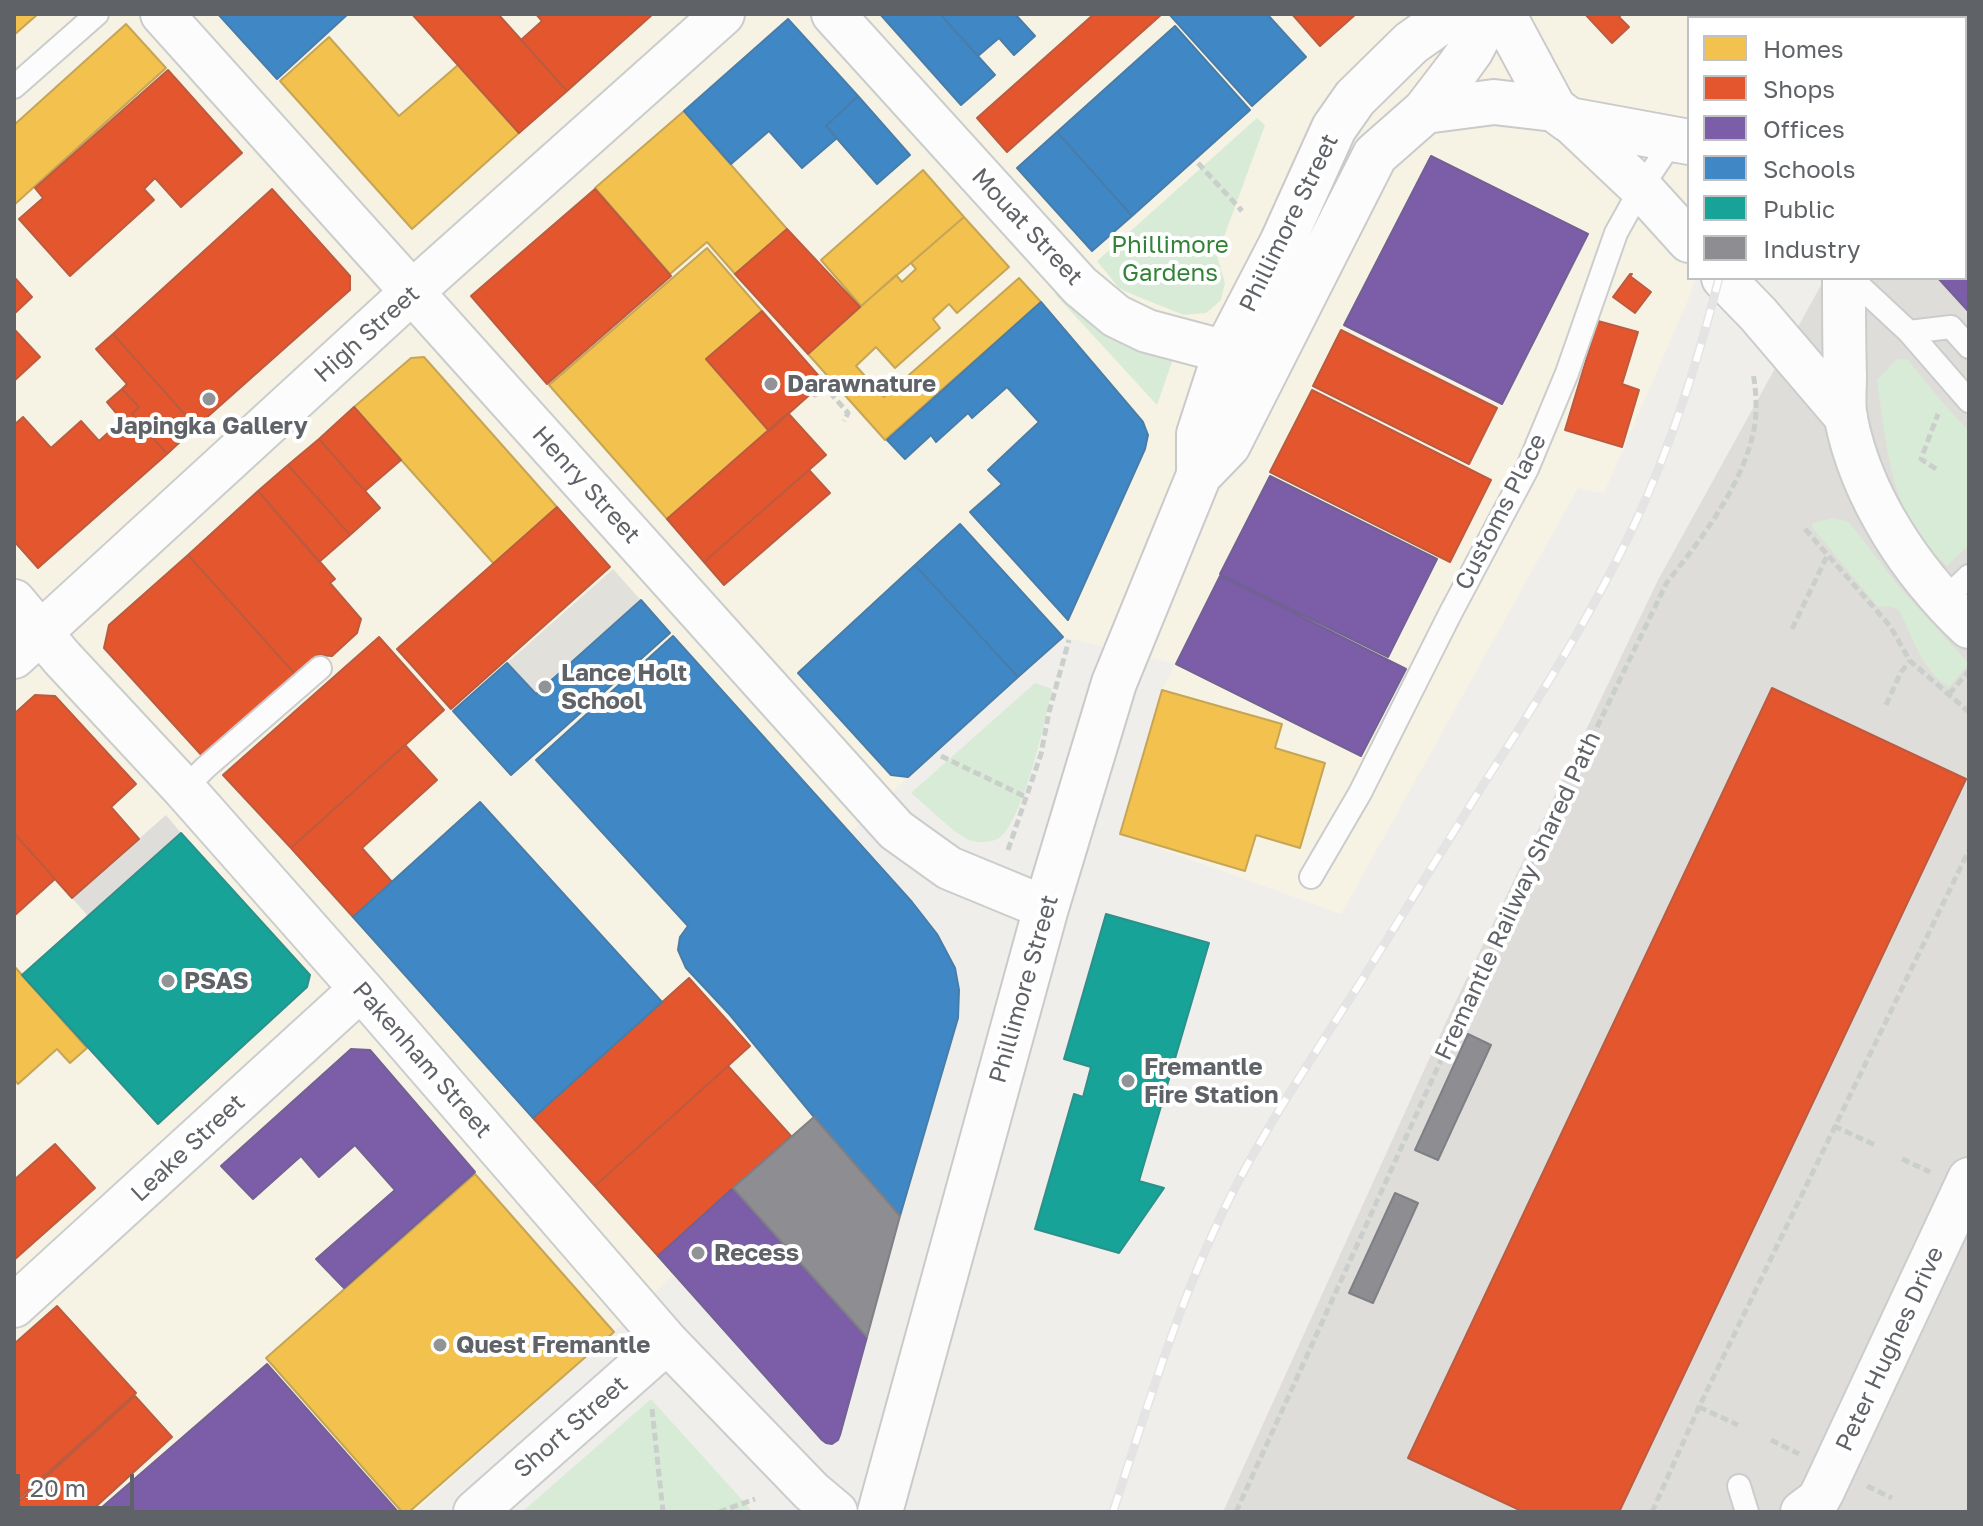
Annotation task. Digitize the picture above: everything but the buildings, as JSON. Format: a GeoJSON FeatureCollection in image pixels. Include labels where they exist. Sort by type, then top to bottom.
{"type":"FeatureCollection","features":[{"type":"Feature","properties":{"kind":"street","name":"Henry Street"},"geometry":{"type":"LineString","coordinates":[[162,14],[896,830],[949,868],[1046,908]]}},
{"type":"Feature","properties":{"kind":"street","name":"High Street"},"geometry":{"type":"LineString","coordinates":[[28,645],[413,291],[723,14]]}},
{"type":"Feature","properties":{"kind":"street","name":"Mouat Street"},"geometry":{"type":"LineString","coordinates":[[833,14],[1080,286],[1116,316],[1147,331],[1269,364]]}},
{"type":"Feature","properties":{"kind":"street","name":"Phillimore Street"},"geometry":{"type":"LineString","coordinates":[[1199,475],[1199,434],[1226,351],[1282,243],[1334,128],[1355,98],[1411,43],[1452,14]]}},
{"type":"Feature","properties":{"kind":"street","name":"Phillimore Street"},"geometry":{"type":"LineString","coordinates":[[880,1512],[1046,908],[1114,683],[1199,475],[1228,445],[1375,155],[1425,111],[1471,50],[1481,31],[1485,14]]}},
{"type":"Feature","properties":{"kind":"street"},"geometry":{"type":"LineString","coordinates":[[1503,14],[1562,114],[1641,188],[1687,239]]}},
{"type":"Feature","properties":{"kind":"street"},"geometry":{"type":"LineString","coordinates":[[1425,111],[1494,102],[1681,141]]}},
{"type":"Feature","properties":{"kind":"street"},"geometry":{"type":"LineString","coordinates":[[1725,280],[1846,417]]}},
{"type":"Feature","properties":{"kind":"street"},"geometry":{"type":"LineString","coordinates":[[1844,280],[1846,417],[1854,446],[1890,530],[1960,602]]}},
{"type":"Feature","properties":{"kind":"street","name":"Pakenham Street"},"geometry":{"type":"LineString","coordinates":[[14,601],[28,645],[62,658],[184,789],[361,989],[667,1342],[811,1491],[836,1512]]}},
{"type":"Feature","properties":{"kind":"street","name":"Leake Street"},"geometry":{"type":"LineString","coordinates":[[14,1306],[361,989]]}},
{"type":"Feature","properties":{"kind":"street","name":"Peter Hughes Drive"},"geometry":{"type":"LineString","coordinates":[[1817,1508],[1952,1177]]}},
{"type":"Feature","properties":{"kind":"street","name":"Short Street"},"geometry":{"type":"LineString","coordinates":[[475,1512],[667,1342]]}},
{"type":"Feature","properties":{"kind":"lane"},"geometry":{"type":"LineString","coordinates":[[14,87],[97,14]]}},
{"type":"Feature","properties":{"kind":"lane","name":"Customs Place"},"geometry":{"type":"LineString","coordinates":[[1311,877],[1360,793],[1527,469],[1567,373],[1616,233],[1641,188],[1681,141]]}},
{"type":"Feature","properties":{"kind":"lane"},"geometry":{"type":"LineString","coordinates":[[1853,280],[1909,332],[1969,401]]}},
{"type":"Feature","properties":{"kind":"lane"},"geometry":{"type":"LineString","coordinates":[[1909,332],[1951,327],[1969,347]]}},
{"type":"Feature","properties":{"kind":"lane"},"geometry":{"type":"LineString","coordinates":[[184,789],[320,668]]}},
{"type":"Feature","properties":{"kind":"lane"},"geometry":{"type":"LineString","coordinates":[[1739,1486],[1747,1512]]}},
{"type":"Feature","properties":{"kind":"path"},"geometry":{"type":"LineString","coordinates":[[1198,163],[1242,211]]}},
{"type":"Feature","properties":{"kind":"path","name":"Fremantle Railway Shared Path"},"geometry":{"type":"LineString","coordinates":[[1236,1512],[1543,840],[1667,582],[1730,492],[1755,424],[1757,395],[1751,357],[1758,314]]}},
{"type":"Feature","properties":{"kind":"path"},"geometry":{"type":"LineString","coordinates":[[812,392],[815,395],[825,387],[848,413],[844,421]]}},
{"type":"Feature","properties":{"kind":"path"},"geometry":{"type":"LineString","coordinates":[[1936,469],[1921,459],[1943,403]]}},
{"type":"Feature","properties":{"kind":"path"},"geometry":{"type":"LineString","coordinates":[[1805,529],[1890,626],[1910,661],[1969,712]]}},
{"type":"Feature","properties":{"kind":"path"},"geometry":{"type":"LineString","coordinates":[[1792,629],[1828,554]]}},
{"type":"Feature","properties":{"kind":"path"},"geometry":{"type":"LineString","coordinates":[[1007,852],[1041,754],[1069,640]]}},
{"type":"Feature","properties":{"kind":"path"},"geometry":{"type":"LineString","coordinates":[[1886,705],[1901,672],[1910,661]]}},
{"type":"Feature","properties":{"kind":"path"},"geometry":{"type":"LineString","coordinates":[[1949,694],[1969,671]]}},
{"type":"Feature","properties":{"kind":"path"},"geometry":{"type":"LineString","coordinates":[[941,756],[1026,797]]}},
{"type":"Feature","properties":{"kind":"path"},"geometry":{"type":"LineString","coordinates":[[1652,1512],[1699,1407],[1969,850]]}},
{"type":"Feature","properties":{"kind":"path"},"geometry":{"type":"LineString","coordinates":[[1834,1126],[1875,1145]]}},
{"type":"Feature","properties":{"kind":"path"},"geometry":{"type":"LineString","coordinates":[[1902,1159],[1952,1177]]}},
{"type":"Feature","properties":{"kind":"path"},"geometry":{"type":"LineString","coordinates":[[651,1399],[663,1512]]}},
{"type":"Feature","properties":{"kind":"path"},"geometry":{"type":"LineString","coordinates":[[1699,1407],[1738,1425]]}},
{"type":"Feature","properties":{"kind":"path"},"geometry":{"type":"LineString","coordinates":[[1771,1440],[1804,1456]]}},
{"type":"Feature","properties":{"kind":"path"},"geometry":{"type":"LineString","coordinates":[[719,1512],[755,1499]]}},
{"type":"Feature","properties":{"kind":"shaded area"},"geometry":{"type":"Polygon","coordinates":[[[14,14],[1719,14],[1687,16],[1687,280],[1695,280],[1688,300],[1604,493],[1578,488],[1341,914],[1120,834],[1162,690],[1176,664],[1063,637],[850,833],[937,934],[955,968],[959,990],[958,1018],[838,1440],[832,1444],[674,1274],[414,1512],[14,1512],[14,14]]]}},
{"type":"Feature","properties":{"kind":"shaded area"},"geometry":{"type":"Polygon","coordinates":[[[1969,112],[1969,1512],[1223,1512],[1451,1011],[1658,580],[1824,280],[1967,280],[1969,112]]]}},
{"type":"Feature","properties":{"kind":"shaded area","name":"Lance Holt School"},"geometry":{"type":"Polygon","coordinates":[[[613,569],[670,633],[511,775],[453,711],[613,569]]]}},
{"type":"Feature","properties":{"kind":"shaded area"},"geometry":{"type":"Polygon","coordinates":[[[166,815],[181,833],[88,916],[72,898],[166,815]]]}},
{"type":"Feature","properties":{"kind":"green space","name":"Phillimore Gardens"},"geometry":{"type":"Polygon","coordinates":[[[1257,118],[1265,125],[1217,256],[1225,283],[1221,300],[1206,313],[1184,315],[1119,288],[1097,261],[1257,118]]]}},
{"type":"Feature","properties":{"kind":"green space"},"geometry":{"type":"Polygon","coordinates":[[[1062,286],[1173,359],[1157,405],[1055,294],[1062,286]]]}},
{"type":"Feature","properties":{"kind":"green space"},"geometry":{"type":"Polygon","coordinates":[[[1897,359],[1908,360],[1969,431],[1969,545],[1947,566],[1915,529],[1903,506],[1892,472],[1877,380],[1897,359]]]}},
{"type":"Feature","properties":{"kind":"green space"},"geometry":{"type":"Polygon","coordinates":[[[1834,518],[1849,522],[1900,588],[1969,664],[1949,687],[1931,672],[1899,610],[1889,606],[1878,607],[1812,527],[1813,523],[1834,518]]]}},
{"type":"Feature","properties":{"kind":"green space"},"geometry":{"type":"Polygon","coordinates":[[[1035,683],[1052,689],[1032,769],[1016,813],[999,838],[984,842],[969,840],[911,793],[1035,683]]]}},
{"type":"Feature","properties":{"kind":"green space"},"geometry":{"type":"Polygon","coordinates":[[[651,1399],[753,1512],[522,1512],[651,1399]]]}},
{"type":"Feature","properties":{"kind":"railway"},"geometry":{"type":"LineString","coordinates":[[1113,1512],[1171,1337],[1224,1210],[1287,1097],[1544,688],[1602,589],[1636,521],[1673,432],[1718,280]]}},
{"type":"Feature","properties":{"kind":"place","name":"Darawnature"},"geometry":{"type":"Point","coordinates":[771,384]}},
{"type":"Feature","properties":{"kind":"place","name":"Japingka Gallery"},"geometry":{"type":"Point","coordinates":[209,399]}},
{"type":"Feature","properties":{"kind":"place","name":"Lance Holt School"},"geometry":{"type":"Point","coordinates":[545,687]}},
{"type":"Feature","properties":{"kind":"place","name":"PSAS"},"geometry":{"type":"Point","coordinates":[168,981]}},
{"type":"Feature","properties":{"kind":"place","name":"Fremantle Fire Station"},"geometry":{"type":"Point","coordinates":[1128,1081]}},
{"type":"Feature","properties":{"kind":"place","name":"Recess"},"geometry":{"type":"Point","coordinates":[698,1253]}},
{"type":"Feature","properties":{"kind":"place","name":"Quest Fremantle"},"geometry":{"type":"Point","coordinates":[440,1345]}}]}
